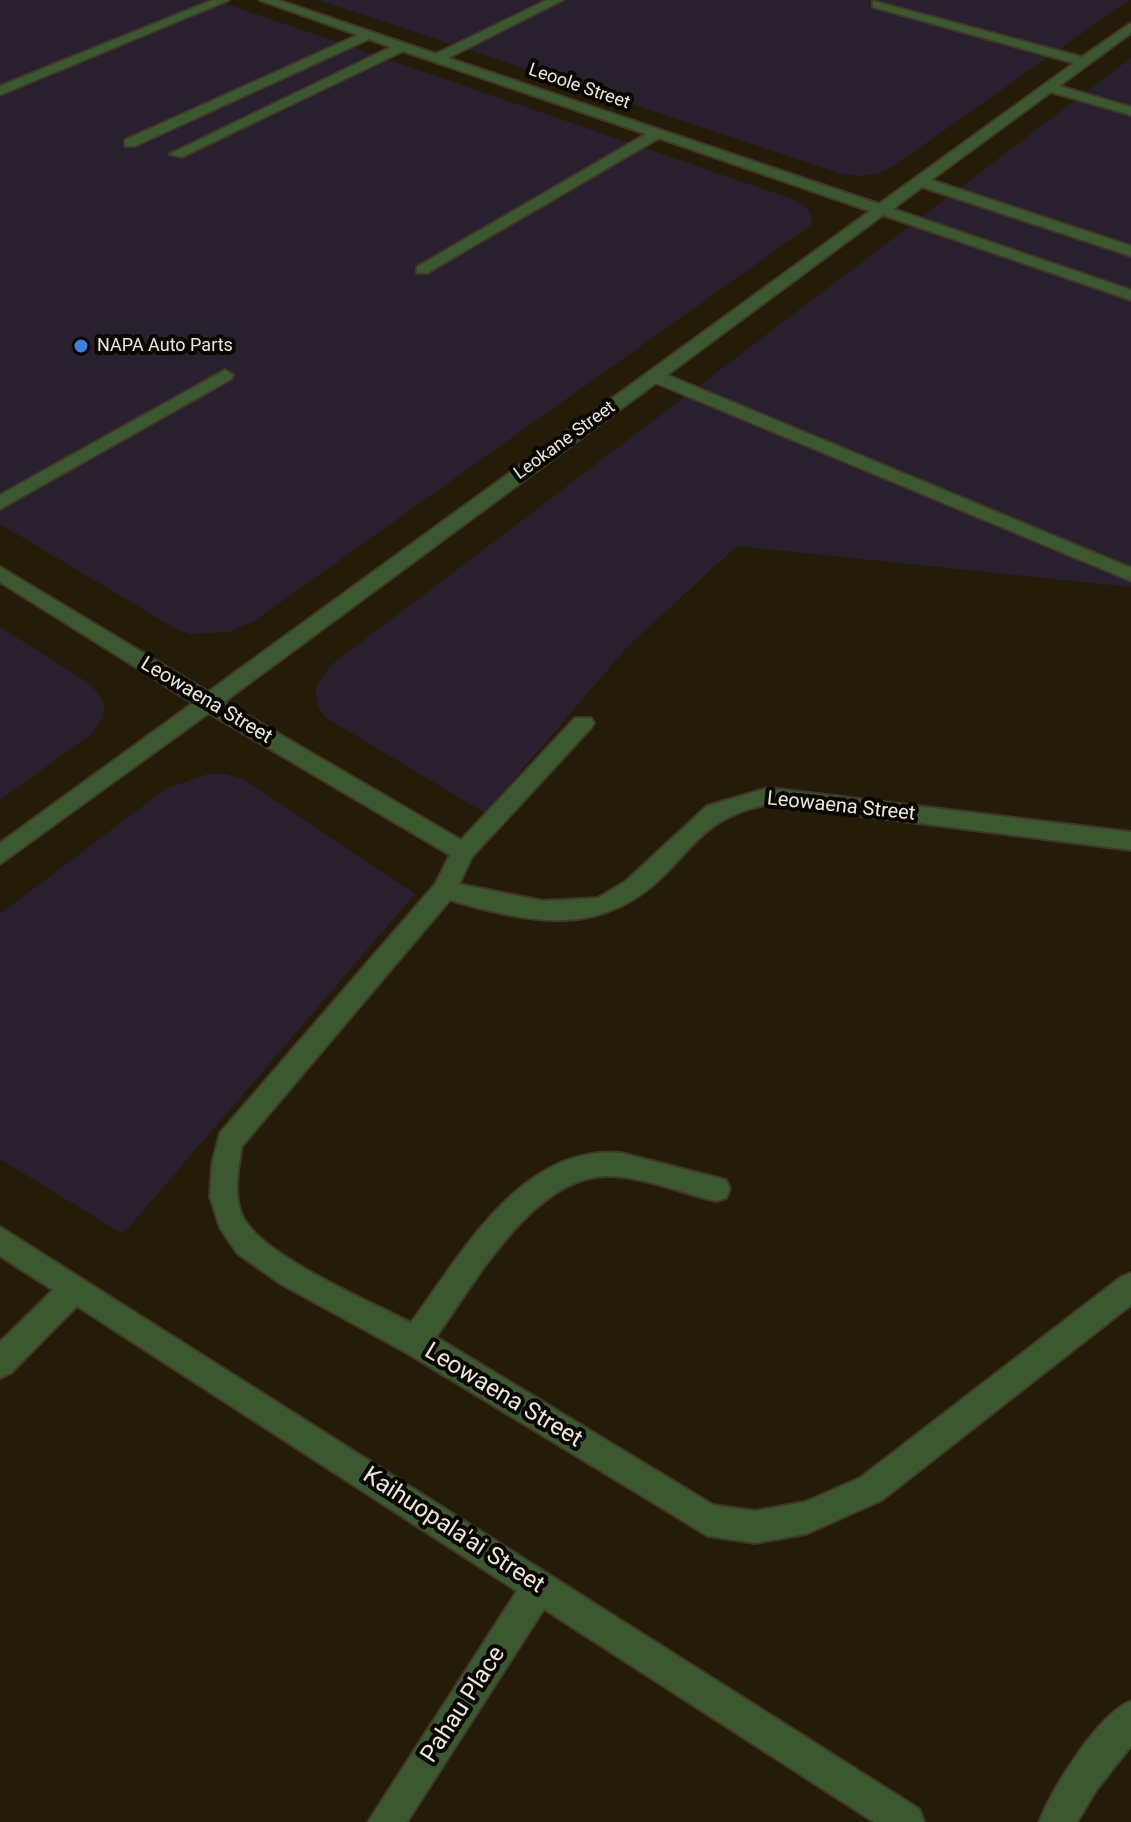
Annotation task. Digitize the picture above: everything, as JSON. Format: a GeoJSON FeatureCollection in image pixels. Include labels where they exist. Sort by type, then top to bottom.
{"type":"FeatureCollection","features":[{"type":"Feature","properties":{"kind":"street"},"geometry":{"type":"LineString","coordinates":[[0,91],[223,0]]}},
{"type":"Feature","properties":{"kind":"street","name":"Leoole Street"},"geometry":{"type":"LineString","coordinates":[[266,0],[1131,295]]}},
{"type":"Feature","properties":{"kind":"street"},"geometry":{"type":"LineString","coordinates":[[437,58],[557,0]]}},
{"type":"Feature","properties":{"kind":"street"},"geometry":{"type":"LineString","coordinates":[[877,4],[1083,61]]}},
{"type":"Feature","properties":{"kind":"street","name":"Leokane Street"},"geometry":{"type":"LineString","coordinates":[[0,855],[1131,27]]}},
{"type":"Feature","properties":{"kind":"street"},"geometry":{"type":"LineString","coordinates":[[130,143],[369,35]]}},
{"type":"Feature","properties":{"kind":"street"},"geometry":{"type":"LineString","coordinates":[[177,154],[403,46]]}},
{"type":"Feature","properties":{"kind":"street"},"geometry":{"type":"LineString","coordinates":[[1047,87],[1131,111]]}},
{"type":"Feature","properties":{"kind":"street"},"geometry":{"type":"LineString","coordinates":[[422,270],[658,133]]}},
{"type":"Feature","properties":{"kind":"street"},"geometry":{"type":"LineString","coordinates":[[919,181],[1131,251]]}},
{"type":"Feature","properties":{"kind":"street"},"geometry":{"type":"LineString","coordinates":[[0,503],[225,375]]}},
{"type":"Feature","properties":{"kind":"street"},"geometry":{"type":"LineString","coordinates":[[654,376],[1131,575]]}},
{"type":"Feature","properties":{"kind":"street","name":"Leowaena Street"},"geometry":{"type":"LineString","coordinates":[[0,573],[209,702],[463,852],[445,889],[230,1141],[222,1177],[225,1203],[236,1231],[265,1259],[415,1342],[708,1520],[755,1527],[806,1518],[871,1489],[1131,1287]]}},
{"type":"Feature","properties":{"kind":"street"},"geometry":{"type":"LineString","coordinates":[[463,852],[583,723]]}},
{"type":"Feature","properties":{"kind":"street","name":"Leowaena Street"},"geometry":{"type":"LineString","coordinates":[[445,889],[493,903],[573,910],[604,905],[632,889],[717,810],[768,796],[1131,841]]}},
{"type":"Feature","properties":{"kind":"street"},"geometry":{"type":"LineString","coordinates":[[415,1342],[520,1202],[548,1180],[574,1168],[607,1164],[716,1189]]}},
{"type":"Feature","properties":{"kind":"street","name":"Kaihuopala'ai Street"},"geometry":{"type":"LineString","coordinates":[[0,1240],[906,1822]]}},
{"type":"Feature","properties":{"kind":"street"},"geometry":{"type":"LineString","coordinates":[[0,1363],[75,1288]]}},
{"type":"Feature","properties":{"kind":"street","name":"Pahau Place"},"geometry":{"type":"LineString","coordinates":[[386,1822],[539,1587]]}},
{"type":"Feature","properties":{"kind":"street"},"geometry":{"type":"LineString","coordinates":[[1057,1822],[1084,1776],[1131,1718]]}},
{"type":"Feature","properties":{"kind":"shaded area"},"geometry":{"type":"Polygon","coordinates":[[[0,0],[215,0],[795,200],[809,210],[811,225],[254,621],[229,632],[191,634],[176,629],[0,524],[0,0]]]}},
{"type":"Feature","properties":{"kind":"shaded area"},"geometry":{"type":"Polygon","coordinates":[[[318,0],[1129,0],[895,165],[880,173],[861,176],[839,173],[318,0]]]}},
{"type":"Feature","properties":{"kind":"shaded area"},"geometry":{"type":"Polygon","coordinates":[[[1131,58],[1131,587],[737,546],[628,646],[485,813],[325,717],[318,708],[315,688],[330,666],[1131,58]]]}},
{"type":"Feature","properties":{"kind":"shaded area"},"geometry":{"type":"Polygon","coordinates":[[[0,627],[90,684],[102,699],[104,707],[103,717],[93,733],[0,800],[0,627]]]}},
{"type":"Feature","properties":{"kind":"shaded area"},"geometry":{"type":"Polygon","coordinates":[[[208,774],[225,774],[243,779],[415,894],[123,1234],[0,1159],[0,914],[167,788],[208,774]]]}},
{"type":"Feature","properties":{"kind":"place","name":"NAPA Auto Parts"},"geometry":{"type":"Point","coordinates":[81,346]}}]}
